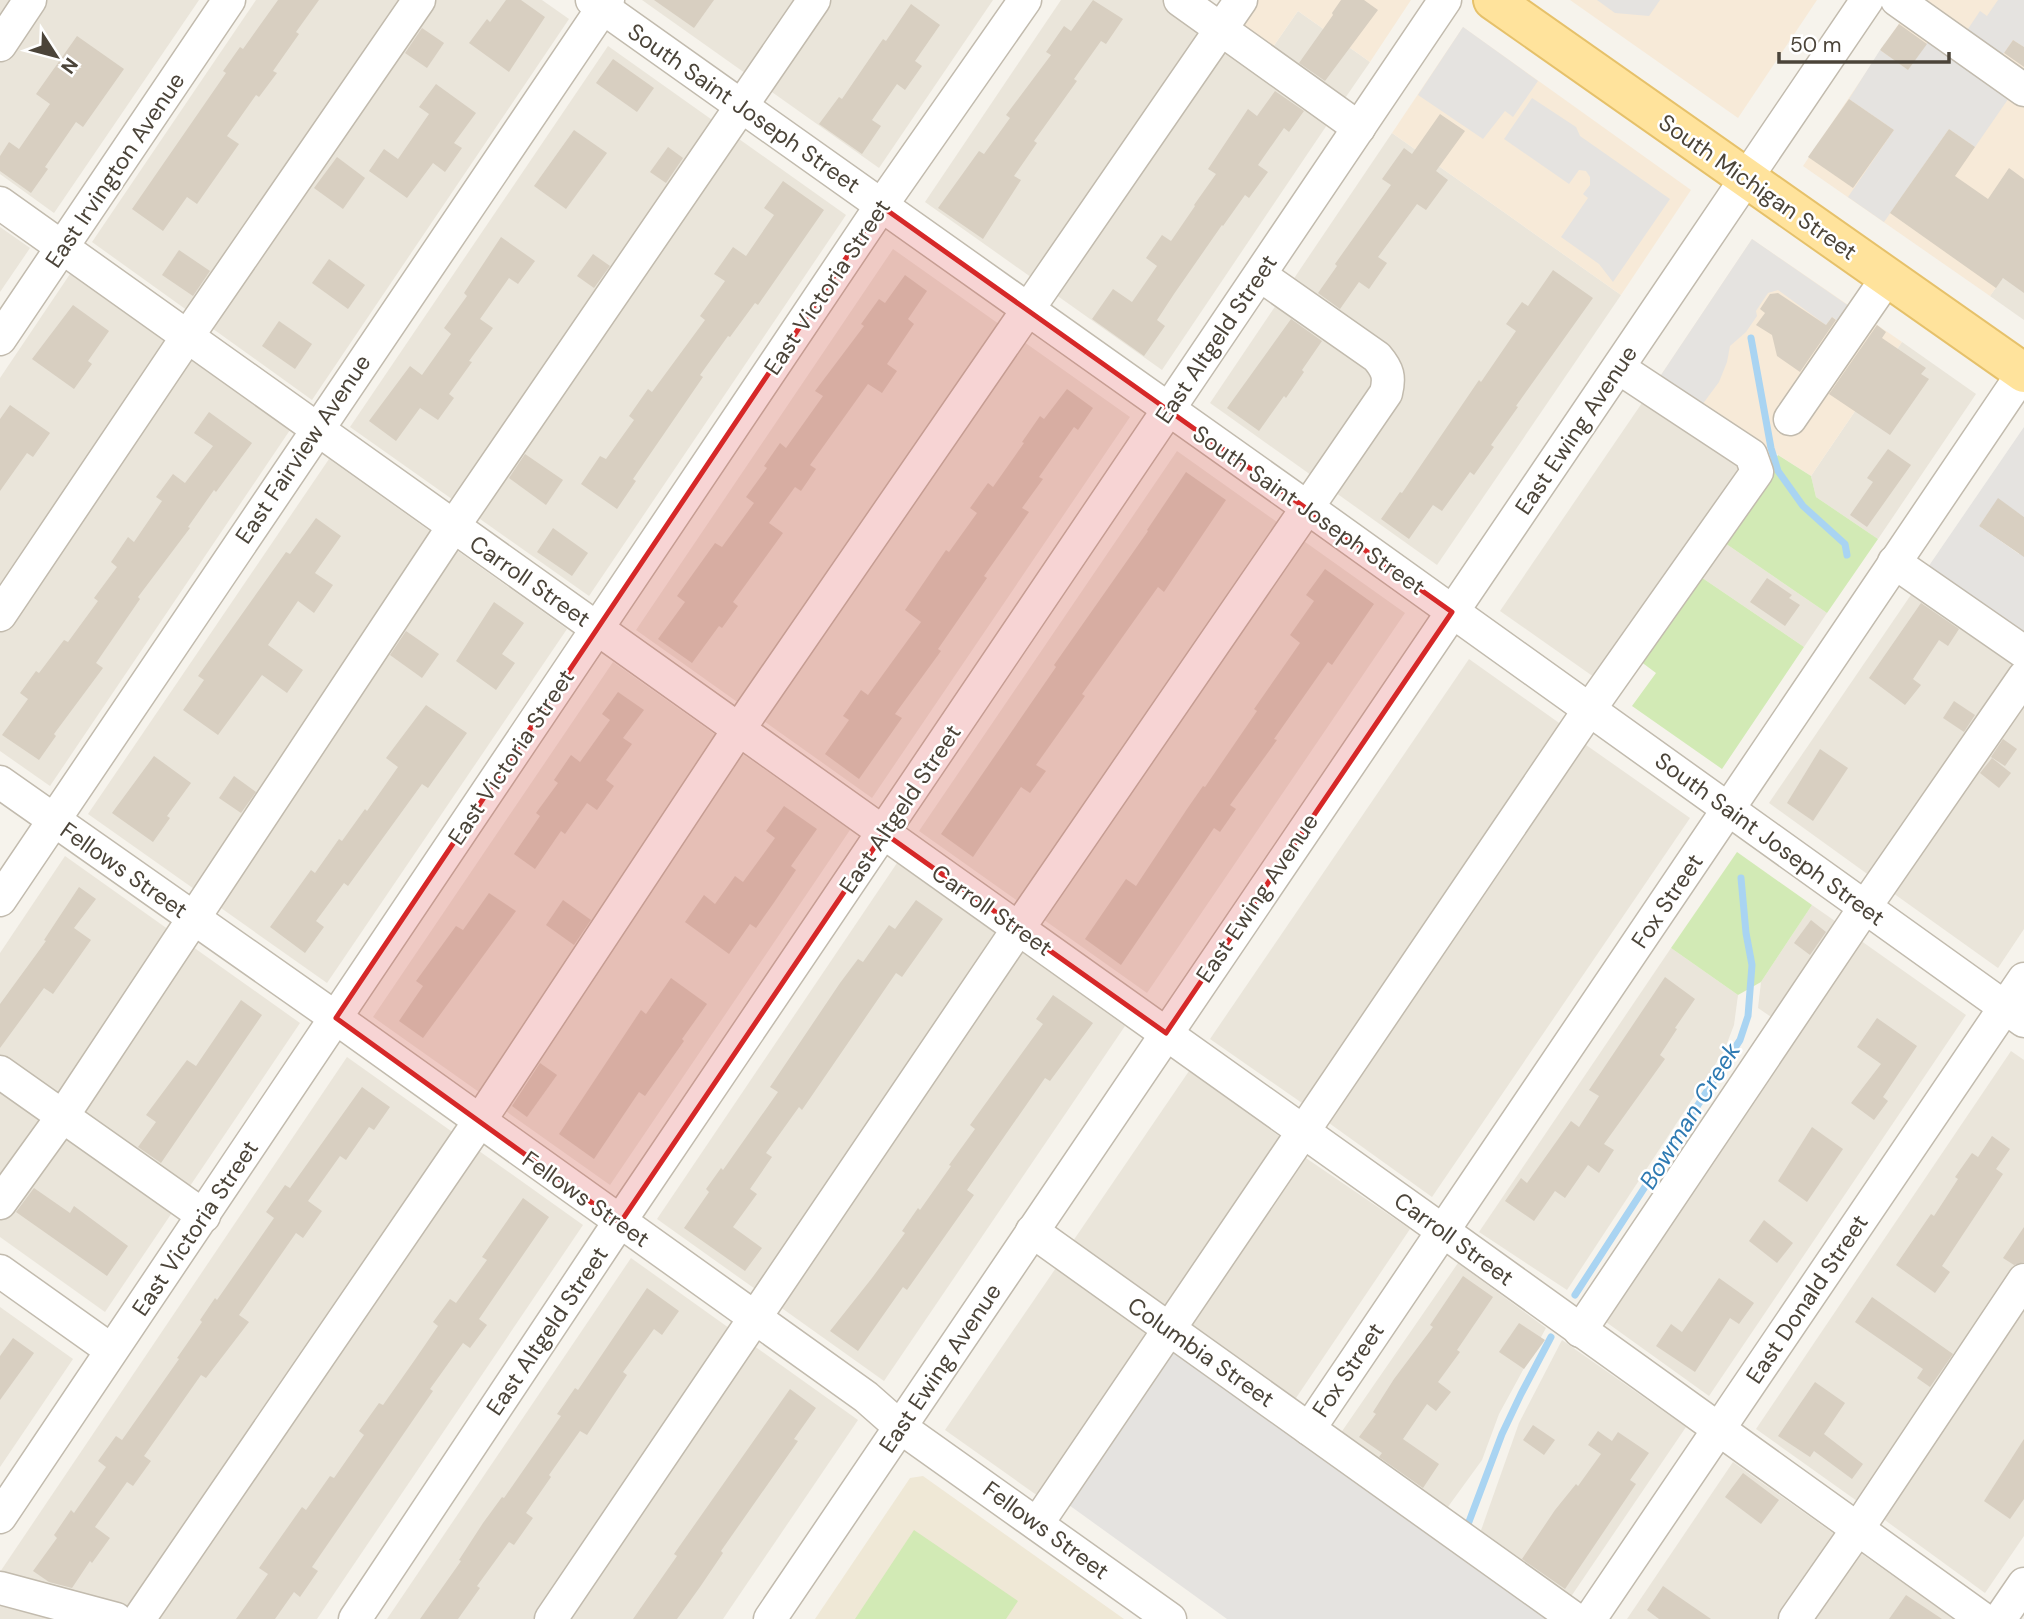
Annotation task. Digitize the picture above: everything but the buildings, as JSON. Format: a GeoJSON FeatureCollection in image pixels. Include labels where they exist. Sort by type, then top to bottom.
{"type":"FeatureCollection","features":[{"type":"Feature","properties":{"kind":"main road","name":"South Michigan Street"},"geometry":{"type":"LineString","coordinates":[[1493,0],[2024,373]]}},
{"type":"Feature","properties":{"kind":"street"},"geometry":{"type":"LineString","coordinates":[[0,45],[30,0]]}},
{"type":"Feature","properties":{"kind":"street","name":"East Irvington Avenue"},"geometry":{"type":"LineString","coordinates":[[0,339],[229,0]]}},
{"type":"Feature","properties":{"kind":"street"},"geometry":{"type":"LineString","coordinates":[[0,615],[419,0]]}},
{"type":"Feature","properties":{"kind":"street"},"geometry":{"type":"LineString","coordinates":[[0,1203],[62,1117],[453,527],[814,0]]}},
{"type":"Feature","properties":{"kind":"street","name":"East Victoria Street"},"geometry":{"type":"LineString","coordinates":[[0,1517],[881,206],[1025,0]]}},
{"type":"Feature","properties":{"kind":"street"},"geometry":{"type":"LineString","coordinates":[[1180,0],[1359,128]]}},
{"type":"Feature","properties":{"kind":"street"},"geometry":{"type":"LineString","coordinates":[[139,1619],[478,1122],[739,729],[1241,0]]}},
{"type":"Feature","properties":{"kind":"street","name":"East Altgeld Street"},"geometry":{"type":"LineString","coordinates":[[355,1619],[1445,0]]}},
{"type":"Feature","properties":{"kind":"street","name":"East Ewing Avenue"},"geometry":{"type":"LineString","coordinates":[[770,1619],[1867,0]]}},
{"type":"Feature","properties":{"kind":"street"},"geometry":{"type":"LineString","coordinates":[[1897,0],[2024,90]]}},
{"type":"Feature","properties":{"kind":"street","name":"South Saint Joseph Street"},"geometry":{"type":"LineString","coordinates":[[601,3],[741,106],[2014,1014]]}},
{"type":"Feature","properties":{"kind":"street","name":"East Fairview Avenue"},"geometry":{"type":"LineString","coordinates":[[0,900],[601,3]]}},
{"type":"Feature","properties":{"kind":"street","name":"Carroll Street"},"geometry":{"type":"LineString","coordinates":[[0,203],[1166,1033],[1983,1619]]}},
{"type":"Feature","properties":{"kind":"street"},"geometry":{"type":"LineString","coordinates":[[551,1619],[1018,929],[1386,393],[1390,379],[1385,366],[1377,357],[1259,275]]}},
{"type":"Feature","properties":{"kind":"street"},"geometry":{"type":"LineString","coordinates":[[1790,419],[1887,278]]}},
{"type":"Feature","properties":{"kind":"street"},"geometry":{"type":"LineString","coordinates":[[1037,1524],[1590,710],[1757,472],[1751,455],[1619,368]]}},
{"type":"Feature","properties":{"kind":"street","name":"Fox Street"},"geometry":{"type":"LineString","coordinates":[[1309,1429],[2024,373]]}},
{"type":"Feature","properties":{"kind":"street"},"geometry":{"type":"LineString","coordinates":[[1894,562],[2024,652]]}},
{"type":"Feature","properties":{"kind":"street"},"geometry":{"type":"LineString","coordinates":[[1580,1331],[1865,907],[2024,677]]}},
{"type":"Feature","properties":{"kind":"street","name":"Fellows Street"},"geometry":{"type":"LineString","coordinates":[[0,782],[866,1397],[900,1427],[1170,1619]]}},
{"type":"Feature","properties":{"kind":"street","name":"East Donald Street"},"geometry":{"type":"LineString","coordinates":[[1590,1619],[1719,1429],[2014,1014],[2024,979]]}},
{"type":"Feature","properties":{"kind":"street"},"geometry":{"type":"LineString","coordinates":[[0,1072],[204,1216]]}},
{"type":"Feature","properties":{"kind":"street","name":"Columbia Street"},"geometry":{"type":"LineString","coordinates":[[1032,1231],[1575,1619]]}},
{"type":"Feature","properties":{"kind":"street"},"geometry":{"type":"LineString","coordinates":[[0,1271],[111,1350]]}},
{"type":"Feature","properties":{"kind":"street"},"geometry":{"type":"LineString","coordinates":[[1795,1619],[2024,1280]]}},
{"type":"Feature","properties":{"kind":"street"},"geometry":{"type":"LineString","coordinates":[[2000,1619],[2024,1584]]}},
{"type":"Feature","properties":{"kind":"street"},"geometry":{"type":"LineString","coordinates":[[0,1588],[116,1619]]}},
{"type":"Feature","properties":{"kind":"highlighted area"},"geometry":{"type":"Polygon","coordinates":[[[881,206],[1452,612],[1166,1033],[884,833],[620,1223],[336,1018],[881,206]]]}},
{"type":"Feature","properties":{"kind":"shaded area"},"geometry":{"type":"Polygon","coordinates":[[[0,0],[199,0],[54,213],[0,174],[0,0]]]}},
{"type":"Feature","properties":{"kind":"shaded area"},"geometry":{"type":"Polygon","coordinates":[[[256,0],[542,0],[569,19],[312,400],[92,242],[256,0]]]}},
{"type":"Feature","properties":{"kind":"shaded area"},"geometry":{"type":"Polygon","coordinates":[[[642,0],[993,0],[879,168],[642,0]]]}},
{"type":"Feature","properties":{"kind":"shaded area"},"geometry":{"type":"Polygon","coordinates":[[[1061,0],[1170,0],[1333,116],[1162,370],[925,202],[1061,0]]]}},
{"type":"Feature","properties":{"kind":"shaded area"},"geometry":{"type":"Polygon","coordinates":[[[1249,0],[1411,0],[1370,62],[1298,11],[1268,54],[1231,27],[1249,0]]]}},
{"type":"Feature","properties":{"kind":"shaded area"},"geometry":{"type":"Polygon","coordinates":[[[1570,0],[1817,0],[1738,118],[1570,0]]]}},
{"type":"Feature","properties":{"kind":"shaded area"},"geometry":{"type":"Polygon","coordinates":[[[1597,0],[1660,0],[1649,16],[1615,13],[1597,0]]]}},
{"type":"Feature","properties":{"kind":"shaded area"},"geometry":{"type":"Polygon","coordinates":[[[1914,0],[2024,0],[2024,82],[1914,0]]]}},
{"type":"Feature","properties":{"kind":"shaded area"},"geometry":{"type":"Polygon","coordinates":[[[1998,0],[2024,0],[2024,47],[2013,40],[2001,57],[1962,38],[1980,11],[1987,16],[1998,0]]]}},
{"type":"Feature","properties":{"kind":"shaded area"},"geometry":{"type":"Polygon","coordinates":[[[1298,11],[1370,62],[1341,104],[1268,54],[1298,11]]]}},
{"type":"Feature","properties":{"kind":"shaded area"},"geometry":{"type":"Polygon","coordinates":[[[1904,16],[2024,100],[2024,248],[1990,296],[1803,166],[1904,16]]]}},
{"type":"Feature","properties":{"kind":"shaded area"},"geometry":{"type":"Polygon","coordinates":[[[1463,27],[1691,190],[1621,295],[1392,133],[1463,27]]]}},
{"type":"Feature","properties":{"kind":"shaded area"},"geometry":{"type":"Polygon","coordinates":[[[1463,27],[1538,81],[1513,117],[1505,111],[1483,139],[1418,95],[1463,27]]]}},
{"type":"Feature","properties":{"kind":"shaded area"},"geometry":{"type":"Polygon","coordinates":[[[1932,36],[2013,92],[1975,147],[1949,129],[1884,222],[1848,197],[1894,130],[1849,99],[1880,50],[1908,70],[1932,36]]]}},
{"type":"Feature","properties":{"kind":"shaded area"},"geometry":{"type":"Polygon","coordinates":[[[608,46],[846,215],[589,596],[350,427],[608,46]]]}},
{"type":"Feature","properties":{"kind":"shaded area"},"geometry":{"type":"Polygon","coordinates":[[[1532,98],[1576,127],[1580,136],[1670,199],[1613,282],[1599,264],[1561,237],[1588,198],[1583,194],[1590,185],[1590,177],[1586,171],[1579,170],[1569,184],[1504,139],[1532,98]]]}},
{"type":"Feature","properties":{"kind":"shaded area"},"geometry":{"type":"Polygon","coordinates":[[[1392,133],[1621,295],[1437,565],[1210,403],[1392,133]]]}},
{"type":"Feature","properties":{"kind":"shaded area"},"geometry":{"type":"Polygon","coordinates":[[[0,227],[30,248],[0,292],[0,227]]]}},
{"type":"Feature","properties":{"kind":"shaded area"},"geometry":{"type":"Polygon","coordinates":[[[1752,239],[1902,342],[1811,476],[1659,378],[1752,239]]]}},
{"type":"Feature","properties":{"kind":"shaded area"},"geometry":{"type":"Polygon","coordinates":[[[1752,239],[1856,311],[1846,326],[1832,317],[1826,325],[1778,290],[1768,293],[1746,332],[1730,346],[1719,382],[1702,405],[1659,378],[1752,239]]]}},
{"type":"Feature","properties":{"kind":"shaded area"},"geometry":{"type":"Polygon","coordinates":[[[2024,248],[2024,320],[1990,296],[2024,248]]]}},
{"type":"Feature","properties":{"kind":"shaded area"},"geometry":{"type":"Polygon","coordinates":[[[893,249],[1130,417],[872,798],[636,630],[893,249]]]}},
{"type":"Feature","properties":{"kind":"shaded area"},"geometry":{"type":"Polygon","coordinates":[[[70,274],[290,430],[50,786],[0,751],[0,378],[70,274]]]}},
{"type":"Feature","properties":{"kind":"shaded area"},"geometry":{"type":"Polygon","coordinates":[[[1902,342],[1976,394],[1878,539],[1816,497],[1811,476],[1902,342]]]}},
{"type":"Feature","properties":{"kind":"shaded area"},"geometry":{"type":"Polygon","coordinates":[[[1644,400],[1747,471],[1601,682],[1500,611],[1644,400]]]}},
{"type":"Feature","properties":{"kind":"shaded area"},"geometry":{"type":"Polygon","coordinates":[[[2024,427],[2024,517],[1998,499],[1979,526],[2019,554],[2024,547],[2024,641],[1924,573],[2024,427]]]}},
{"type":"Feature","properties":{"kind":"shaded area"},"geometry":{"type":"Polygon","coordinates":[[[1177,451],[1405,613],[1147,993],[919,831],[1177,451]]]}},
{"type":"Feature","properties":{"kind":"shaded area"},"geometry":{"type":"Polygon","coordinates":[[[329,459],[567,629],[327,983],[88,814],[329,459]]]}},
{"type":"Feature","properties":{"kind":"shaded area"},"geometry":{"type":"Polygon","coordinates":[[[1719,539],[1827,613],[1804,647],[1695,573],[1719,539]]]}},
{"type":"Feature","properties":{"kind":"shaded area"},"geometry":{"type":"Polygon","coordinates":[[[1919,583],[2024,655],[1877,881],[1769,803],[1919,583]]]}},
{"type":"Feature","properties":{"kind":"shaded area"},"geometry":{"type":"Polygon","coordinates":[[[1469,659],[1569,730],[1312,1110],[1210,1039],[1469,659]]]}},
{"type":"Feature","properties":{"kind":"shaded area"},"geometry":{"type":"Polygon","coordinates":[[[613,662],[850,830],[610,1185],[373,1017],[613,662]]]}},
{"type":"Feature","properties":{"kind":"shaded area"},"geometry":{"type":"Polygon","coordinates":[[[2024,686],[2024,929],[1998,968],[1886,888],[2024,686]]]}},
{"type":"Feature","properties":{"kind":"shaded area"},"geometry":{"type":"Polygon","coordinates":[[[1579,740],[1690,818],[1432,1197],[1322,1118],[1579,740]]]}},
{"type":"Feature","properties":{"kind":"shaded area"},"geometry":{"type":"Polygon","coordinates":[[[65,856],[300,1023],[105,1312],[0,1237],[0,953],[65,856]]]}},
{"type":"Feature","properties":{"kind":"shaded area"},"geometry":{"type":"Polygon","coordinates":[[[897,863],[1125,1026],[884,1381],[657,1219],[897,863]]]}},
{"type":"Feature","properties":{"kind":"shaded area"},"geometry":{"type":"Polygon","coordinates":[[[1812,905],[1845,928],[1780,1023],[1758,1008],[1761,982],[1812,905]]]}},
{"type":"Feature","properties":{"kind":"shaded area"},"geometry":{"type":"Polygon","coordinates":[[[1857,938],[1966,1015],[1709,1396],[1599,1317],[1857,938]]]}},
{"type":"Feature","properties":{"kind":"shaded area"},"geometry":{"type":"Polygon","coordinates":[[[1671,948],[1738,995],[1734,1025],[1724,1051],[1567,1290],[1479,1232],[1671,948]]]}},
{"type":"Feature","properties":{"kind":"shaded area"},"geometry":{"type":"Polygon","coordinates":[[[2011,1051],[2024,1060],[2024,1270],[1864,1506],[1756,1429],[2011,1051]]]}},
{"type":"Feature","properties":{"kind":"shaded area"},"geometry":{"type":"Polygon","coordinates":[[[347,1057],[583,1225],[317,1619],[0,1619],[0,1572],[347,1057]]]}},
{"type":"Feature","properties":{"kind":"shaded area"},"geometry":{"type":"Polygon","coordinates":[[[1189,1071],[1290,1144],[1173,1315],[1071,1244],[1189,1071]]]}},
{"type":"Feature","properties":{"kind":"shaded area"},"geometry":{"type":"Polygon","coordinates":[[[1300,1154],[1410,1229],[1294,1401],[1184,1326],[1300,1154]]]}},
{"type":"Feature","properties":{"kind":"shaded area"},"geometry":{"type":"Polygon","coordinates":[[[631,1258],[858,1420],[723,1619],[387,1619],[631,1258]]]}},
{"type":"Feature","properties":{"kind":"shaded area"},"geometry":{"type":"Polygon","coordinates":[[[1060,1262],[1160,1333],[1045,1501],[945,1430],[1060,1262]]]}},
{"type":"Feature","properties":{"kind":"shaded area"},"geometry":{"type":"Polygon","coordinates":[[[1458,1263],[1546,1328],[1499,1414],[1482,1460],[1445,1511],[1338,1437],[1458,1263]]]}},
{"type":"Feature","properties":{"kind":"shaded area"},"geometry":{"type":"Polygon","coordinates":[[[2024,1297],[2024,1536],[1985,1593],[1878,1515],[2024,1297]]]}},
{"type":"Feature","properties":{"kind":"shaded area"},"geometry":{"type":"Polygon","coordinates":[[[0,1307],[73,1359],[0,1467],[0,1307]]]}},
{"type":"Feature","properties":{"kind":"shaded area"},"geometry":{"type":"Polygon","coordinates":[[[1562,1340],[1686,1427],[1568,1601],[1479,1536],[1519,1423],[1562,1340]]]}},
{"type":"Feature","properties":{"kind":"shaded area"},"geometry":{"type":"Polygon","coordinates":[[[1170,1342],[1556,1619],[1227,1619],[1062,1500],[1170,1342]]]}},
{"type":"Feature","properties":{"kind":"shaded area"},"geometry":{"type":"Polygon","coordinates":[[[1733,1462],[1844,1541],[1789,1619],[1627,1619],[1733,1462]]]}},
{"type":"Feature","properties":{"kind":"shaded area"},"geometry":{"type":"Polygon","coordinates":[[[923,1476],[1124,1619],[815,1619],[910,1478],[923,1476]]]}},
{"type":"Feature","properties":{"kind":"shaded area"},"geometry":{"type":"Polygon","coordinates":[[[1852,1547],[1954,1619],[1804,1619],[1852,1547]]]}},
{"type":"Feature","properties":{"kind":"green space"},"geometry":{"type":"Polygon","coordinates":[[[1778,455],[1811,476],[1816,497],[1878,539],[1827,613],[1719,539],[1778,455]]]}},
{"type":"Feature","properties":{"kind":"green space"},"geometry":{"type":"Polygon","coordinates":[[[1695,573],[1804,647],[1722,769],[1632,706],[1656,673],[1636,658],[1695,573]]]}},
{"type":"Feature","properties":{"kind":"green space"},"geometry":{"type":"Polygon","coordinates":[[[1737,852],[1812,905],[1761,982],[1738,995],[1671,948],[1737,852]]]}},
{"type":"Feature","properties":{"kind":"green space"},"geometry":{"type":"Polygon","coordinates":[[[914,1530],[1018,1601],[1006,1619],[855,1619],[914,1530]]]}},
{"type":"Feature","properties":{"kind":"waterway","name":"Bowman Creek"},"geometry":{"type":"LineString","coordinates":[[1751,338],[1771,448],[1778,471],[1803,506],[1845,544],[1847,555]]}},
{"type":"Feature","properties":{"kind":"waterway","name":"Bowman Creek"},"geometry":{"type":"LineString","coordinates":[[1575,1295],[1740,1040],[1748,1016],[1752,965],[1741,878]]}},
{"type":"Feature","properties":{"kind":"waterway","name":"Bowman Creek"},"geometry":{"type":"LineString","coordinates":[[1467,1527],[1502,1434],[1551,1337]]}}]}
